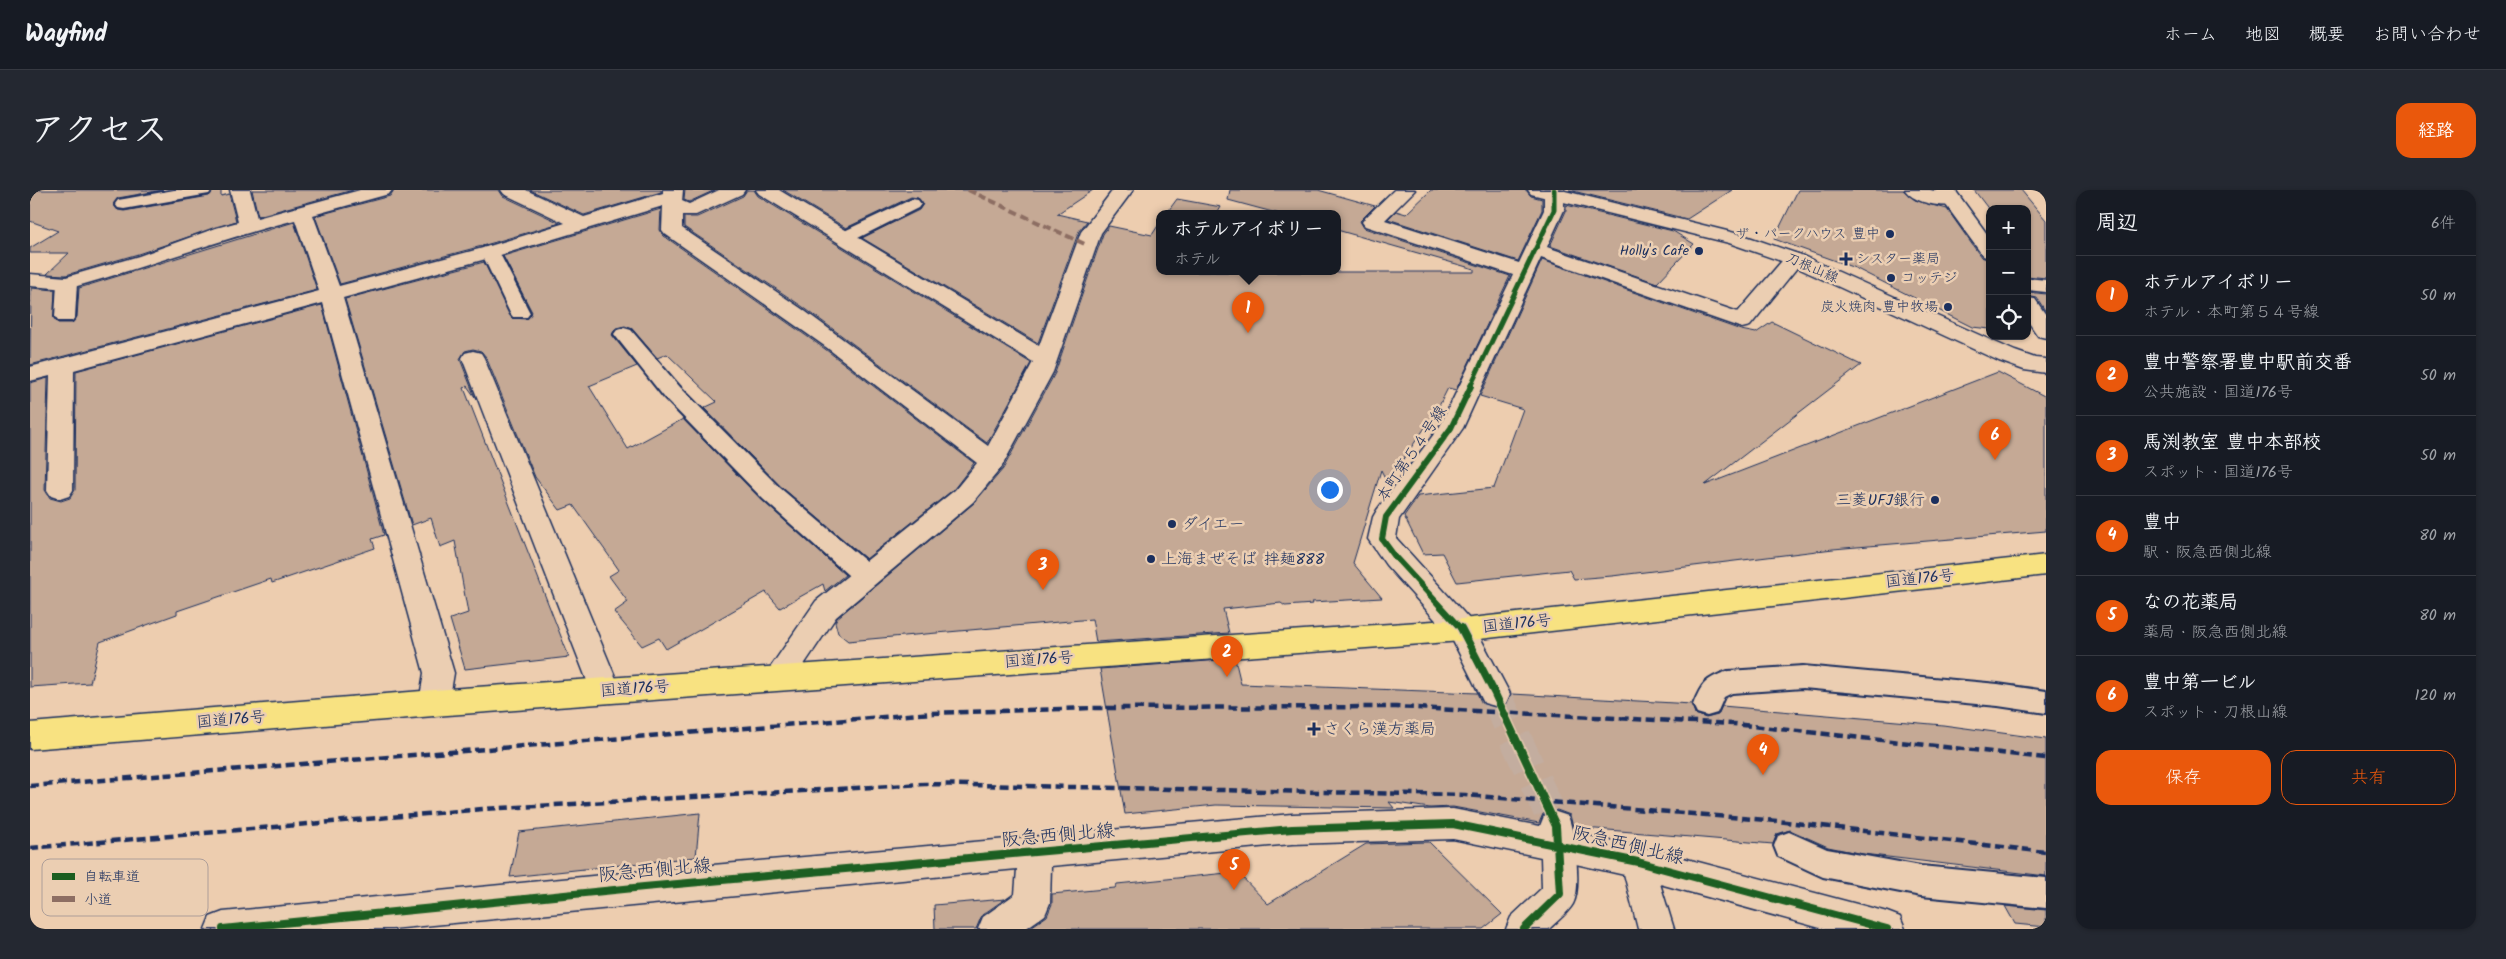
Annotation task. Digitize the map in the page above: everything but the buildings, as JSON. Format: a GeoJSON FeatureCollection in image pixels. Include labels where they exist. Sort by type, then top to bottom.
{"type":"FeatureCollection","features":[{"type":"Feature","properties":{"kind":"highway","name":"国道176号"},"geometry":{"type":"LineString","coordinates":[[30,736],[434,703],[1462,630],[2046,566]]}},
{"type":"Feature","properties":{"kind":"street"},"geometry":{"type":"LineString","coordinates":[[240,190],[249,226]]}},
{"type":"Feature","properties":{"kind":"street"},"geometry":{"type":"LineString","coordinates":[[30,280],[67,283],[249,226],[382,190]]}},
{"type":"Feature","properties":{"kind":"street"},"geometry":{"type":"LineString","coordinates":[[511,190],[582,224]]}},
{"type":"Feature","properties":{"kind":"street"},"geometry":{"type":"LineString","coordinates":[[672,197],[689,211],[735,190]]}},
{"type":"Feature","properties":{"kind":"street"},"geometry":{"type":"LineString","coordinates":[[766,190],[1045,360]]}},
{"type":"Feature","properties":{"kind":"street"},"geometry":{"type":"LineString","coordinates":[[778,678],[826,609],[964,496],[992,462],[1045,360],[1091,232],[1124,190]]}},
{"type":"Feature","properties":{"kind":"street"},"geometry":{"type":"LineString","coordinates":[[1405,190],[1372,222],[1524,271]]}},
{"type":"Feature","properties":{"kind":"street"},"geometry":{"type":"LineString","coordinates":[[1916,190],[1932,198],[1948,195],[1989,250]]}},
{"type":"Feature","properties":{"kind":"street","name":"本町第５４号線"},"geometry":{"type":"LineString","coordinates":[[1462,630],[1396,558],[1382,539],[1386,517],[1450,428],[1554,210],[1549,191]]}},
{"type":"Feature","properties":{"kind":"street","name":"刀根山線"},"geometry":{"type":"LineString","coordinates":[[1549,191],[1736,239],[1794,259],[2006,356],[2032,365],[2046,366]]}},
{"type":"Feature","properties":{"kind":"street"},"geometry":{"type":"LineString","coordinates":[[30,374],[490,252],[672,197]]}},
{"type":"Feature","properties":{"kind":"street"},"geometry":{"type":"LineString","coordinates":[[672,197],[672,230],[726,266],[905,394],[992,462]]}},
{"type":"Feature","properties":{"kind":"street"},"geometry":{"type":"LineString","coordinates":[[302,212],[331,294],[438,673],[434,703]]}},
{"type":"Feature","properties":{"kind":"street"},"geometry":{"type":"LineString","coordinates":[[1534,249],[1742,321],[1794,259]]}},
{"type":"Feature","properties":{"kind":"street"},"geometry":{"type":"LineString","coordinates":[[2031,284],[2046,286]]}},
{"type":"Feature","properties":{"kind":"street"},"geometry":{"type":"LineString","coordinates":[[2031,310],[2046,331]]}},
{"type":"Feature","properties":{"kind":"street"},"geometry":{"type":"LineString","coordinates":[[473,358],[606,691]]}},
{"type":"Feature","properties":{"kind":"street"},"geometry":{"type":"LineString","coordinates":[[60,490],[62,366]]}},
{"type":"Feature","properties":{"kind":"street"},"geometry":{"type":"LineString","coordinates":[[1462,630],[1495,694]]}},
{"type":"Feature","properties":{"kind":"street","name":"阪急西側北線"},"geometry":{"type":"LineString","coordinates":[[223,929],[644,887],[1292,829],[1453,824],[1557,835],[1638,862],[1887,929]]}},
{"type":"Feature","properties":{"kind":"street"},"geometry":{"type":"LineString","coordinates":[[1524,929],[1560,894],[1557,835]]}},
{"type":"Feature","properties":{"kind":"street"},"geometry":{"type":"LineString","coordinates":[[996,929],[1032,903],[1035,853]]}},
{"type":"Feature","properties":{"kind":"street"},"geometry":{"type":"LineString","coordinates":[[1638,862],[1656,929]]}},
{"type":"Feature","properties":{"kind":"lane"},"geometry":{"type":"LineString","coordinates":[[124,204],[202,190]]}},
{"type":"Feature","properties":{"kind":"lane"},"geometry":{"type":"LineString","coordinates":[[844,238],[912,204]]}},
{"type":"Feature","properties":{"kind":"lane"},"geometry":{"type":"LineString","coordinates":[[490,252],[520,313]]}},
{"type":"Feature","properties":{"kind":"lane"},"geometry":{"type":"LineString","coordinates":[[65,317],[67,283]]}},
{"type":"Feature","properties":{"kind":"lane"},"geometry":{"type":"LineString","coordinates":[[624,334],[672,392],[765,486],[866,576]]}},
{"type":"Feature","properties":{"kind":"lane"},"geometry":{"type":"LineString","coordinates":[[1707,705],[1713,690],[1728,682],[1803,678],[1998,695],[2046,702]]}},
{"type":"Feature","properties":{"kind":"lane"},"geometry":{"type":"LineString","coordinates":[[1789,846],[1823,863],[1902,878],[2046,893]]}},
{"type":"Feature","properties":{"kind":"tunnel"},"geometry":{"type":"LineString","coordinates":[[1495,694],[1556,826]]}},
{"type":"Feature","properties":{"kind":"railway"},"geometry":{"type":"LineString","coordinates":[[30,786],[932,713],[1093,708],[1396,707],[1734,724],[2046,758]]}},
{"type":"Feature","properties":{"kind":"railway"},"geometry":{"type":"LineString","coordinates":[[30,848],[483,809],[925,784],[1465,795],[1778,821],[2046,852]]}},
{"type":"Feature","properties":{"kind":"marked path"},"geometry":{"type":"LineString","coordinates":[[968,190],[1087,245]]}},
{"type":"Feature","properties":{"kind":"cycle path"},"geometry":{"type":"LineString","coordinates":[[1524,929],[1560,894],[1556,826],[1495,694],[1462,630],[1396,558],[1382,539],[1386,517],[1451,428],[1554,210],[1554,190]]}},
{"type":"Feature","properties":{"kind":"cycle path"},"geometry":{"type":"LineString","coordinates":[[223,929],[644,887],[1292,829],[1453,824],[1638,862],[1887,929]]}},
{"type":"Feature","properties":{"kind":"place","name":"ザ・パークハウス 豊中"},"geometry":{"type":"Point","coordinates":[1890,234]}},
{"type":"Feature","properties":{"kind":"place","name":"Holly's Cafe"},"geometry":{"type":"Point","coordinates":[1699,251]}},
{"type":"Feature","properties":{"kind":"place","name":"シスター薬局"},"geometry":{"type":"Point","coordinates":[1846,259]}},
{"type":"Feature","properties":{"kind":"place","name":"コッテジ"},"geometry":{"type":"Point","coordinates":[1891,278]}},
{"type":"Feature","properties":{"kind":"place","name":"炭火焼肉 豊中牧場"},"geometry":{"type":"Point","coordinates":[1948,307]}},
{"type":"Feature","properties":{"kind":"place","name":"ホテルアイボリー"},"geometry":{"type":"Point","coordinates":[1248,333]}},
{"type":"Feature","properties":{"kind":"place","name":"豊中第一ビル"},"geometry":{"type":"Point","coordinates":[1995,460]}},
{"type":"Feature","properties":{"kind":"place","name":"三菱UFJ銀行"},"geometry":{"type":"Point","coordinates":[1935,500]}},
{"type":"Feature","properties":{"kind":"place","name":"ダイエー"},"geometry":{"type":"Point","coordinates":[1172,524]}},
{"type":"Feature","properties":{"kind":"place","name":"上海まぜそば 拌麺888"},"geometry":{"type":"Point","coordinates":[1151,559]}},
{"type":"Feature","properties":{"kind":"place","name":"馬渕教室 豊中本部校"},"geometry":{"type":"Point","coordinates":[1043,590]}},
{"type":"Feature","properties":{"kind":"place","name":"豊中警察署豊中駅前交番"},"geometry":{"type":"Point","coordinates":[1227,677]}},
{"type":"Feature","properties":{"kind":"place","name":"さくら漢方薬局"},"geometry":{"type":"Point","coordinates":[1314,729]}},
{"type":"Feature","properties":{"kind":"place","name":"豊中"},"geometry":{"type":"Point","coordinates":[1763,775]}},
{"type":"Feature","properties":{"kind":"place","name":"なの花薬局"},"geometry":{"type":"Point","coordinates":[1234,890]}}]}
